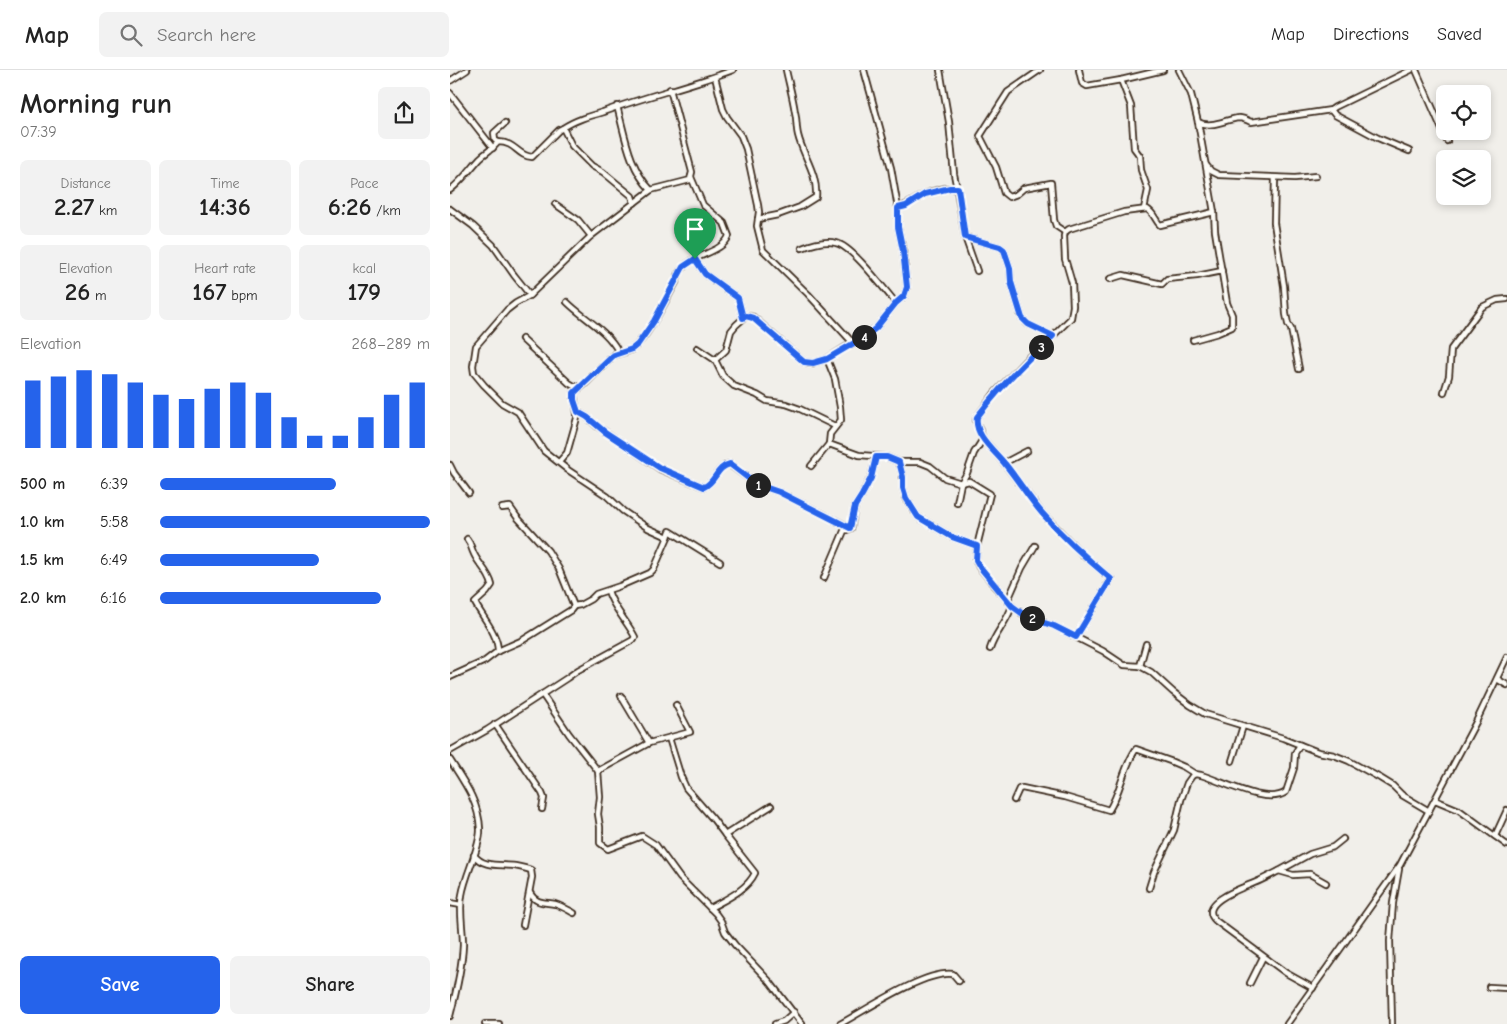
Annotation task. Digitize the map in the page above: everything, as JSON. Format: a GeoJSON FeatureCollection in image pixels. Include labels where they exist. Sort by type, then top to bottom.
{"type":"FeatureCollection","features":[{"type":"Feature","properties":{"kind":"street"},"geometry":{"type":"LineString","coordinates":[[450,81],[467,70]]}},
{"type":"Feature","properties":{"kind":"street"},"geometry":{"type":"LineString","coordinates":[[505,123],[494,133],[495,140],[510,143],[524,157],[532,157],[559,130],[571,123],[617,106],[733,70]]}},
{"type":"Feature","properties":{"kind":"street"},"geometry":{"type":"LineString","coordinates":[[758,219],[778,215],[800,207],[816,197],[817,187],[798,134],[786,70]]}},
{"type":"Feature","properties":{"kind":"street"},"geometry":{"type":"LineString","coordinates":[[715,360],[726,350],[731,331],[746,316],[753,318],[804,362],[813,363],[827,359],[876,328],[904,296],[907,287],[898,227],[898,208],[891,168],[864,70]]}},
{"type":"Feature","properties":{"kind":"street"},"geometry":{"type":"LineString","coordinates":[[940,70],[954,174],[958,188],[965,237],[977,271]]}},
{"type":"Feature","properties":{"kind":"street"},"geometry":{"type":"LineString","coordinates":[[1040,70],[1008,92],[980,136],[996,167],[1004,193],[1009,197],[1017,194],[1024,188],[1051,183],[1054,220],[1056,226],[1065,232]]}},
{"type":"Feature","properties":{"kind":"street"},"geometry":{"type":"LineString","coordinates":[[1079,70],[1084,86],[1121,80],[1148,71],[1163,70]]}},
{"type":"Feature","properties":{"kind":"street"},"geometry":{"type":"LineString","coordinates":[[1179,70],[1191,94],[1198,122],[1214,212],[1215,231],[1227,303],[1232,315],[1232,328],[1218,334],[1193,340]]}},
{"type":"Feature","properties":{"kind":"street"},"geometry":{"type":"LineString","coordinates":[[1198,122],[1203,125],[1210,125],[1241,118],[1251,122],[1265,121],[1332,110],[1411,70]]}},
{"type":"Feature","properties":{"kind":"street"},"geometry":{"type":"LineString","coordinates":[[1416,70],[1436,115]]}},
{"type":"Feature","properties":{"kind":"street"},"geometry":{"type":"LineString","coordinates":[[714,77],[723,109],[727,118],[741,136],[746,149],[758,205],[757,226],[763,250],[808,294],[853,344]]}},
{"type":"Feature","properties":{"kind":"street"},"geometry":{"type":"LineString","coordinates":[[1121,80],[1131,106],[1134,148],[1140,156],[1141,170],[1148,190],[1144,209]]}},
{"type":"Feature","properties":{"kind":"street"},"geometry":{"type":"LineString","coordinates":[[614,355],[632,349],[638,344],[654,321],[683,267],[726,243],[729,236],[724,223],[703,205],[692,177],[670,90]]}},
{"type":"Feature","properties":{"kind":"street"},"geometry":{"type":"LineString","coordinates":[[450,93],[493,148]]}},
{"type":"Feature","properties":{"kind":"street"},"geometry":{"type":"LineString","coordinates":[[617,106],[632,161],[643,183],[651,190]]}},
{"type":"Feature","properties":{"kind":"street"},"geometry":{"type":"LineString","coordinates":[[1332,110],[1335,115],[1378,138],[1409,151]]}},
{"type":"Feature","properties":{"kind":"street"},"geometry":{"type":"LineString","coordinates":[[563,128],[572,146],[592,166],[603,172],[632,196],[634,203]]}},
{"type":"Feature","properties":{"kind":"street"},"geometry":{"type":"LineString","coordinates":[[450,190],[498,142]]}},
{"type":"Feature","properties":{"kind":"street"},"geometry":{"type":"LineString","coordinates":[[1205,164],[1211,171],[1219,175],[1275,178],[1316,176]]}},
{"type":"Feature","properties":{"kind":"street"},"geometry":{"type":"LineString","coordinates":[[668,537],[648,528],[630,516],[607,496],[544,451],[518,412],[502,403],[484,385],[474,373],[473,366],[476,346],[512,306],[530,295],[591,236],[651,190],[690,180],[692,177]]}},
{"type":"Feature","properties":{"kind":"street"},"geometry":{"type":"LineString","coordinates":[[1275,178],[1274,223],[1284,286],[1286,314],[1288,324],[1292,329],[1299,369]]}},
{"type":"Feature","properties":{"kind":"street"},"geometry":{"type":"LineString","coordinates":[[450,183],[455,186]]}},
{"type":"Feature","properties":{"kind":"street"},"geometry":{"type":"LineString","coordinates":[[898,208],[906,206],[925,194],[958,188]]}},
{"type":"Feature","properties":{"kind":"street"},"geometry":{"type":"LineString","coordinates":[[555,204],[578,220],[591,236]]}},
{"type":"Feature","properties":{"kind":"street"},"geometry":{"type":"LineString","coordinates":[[450,209],[493,244],[530,295]]}},
{"type":"Feature","properties":{"kind":"street"},"geometry":{"type":"LineString","coordinates":[[1076,637],[1111,579],[1083,555],[1042,513],[983,439],[976,421],[977,417],[1029,357],[1071,318],[1073,306],[1072,283],[1065,259],[1065,232],[1069,229],[1124,212],[1144,209],[1151,211],[1160,225],[1214,212]]}},
{"type":"Feature","properties":{"kind":"street"},"geometry":{"type":"LineString","coordinates":[[965,237],[1000,247],[1004,250],[1022,318],[1028,324],[1053,336]]}},
{"type":"Feature","properties":{"kind":"street"},"geometry":{"type":"LineString","coordinates":[[802,248],[829,242],[839,243],[855,256],[896,303]]}},
{"type":"Feature","properties":{"kind":"street"},"geometry":{"type":"LineString","coordinates":[[695,259],[705,274],[738,298],[743,318]]}},
{"type":"Feature","properties":{"kind":"street"},"geometry":{"type":"LineString","coordinates":[[1110,278],[1123,275],[1162,284],[1167,279],[1222,271]]}},
{"type":"Feature","properties":{"kind":"street"},"geometry":{"type":"LineString","coordinates":[[1444,392],[1449,376],[1451,349],[1482,307],[1497,300],[1507,299]]}},
{"type":"Feature","properties":{"kind":"street"},"geometry":{"type":"LineString","coordinates":[[567,302],[615,342],[618,351],[574,393]]}},
{"type":"Feature","properties":{"kind":"street"},"geometry":{"type":"LineString","coordinates":[[522,340],[574,386],[580,387]]}},
{"type":"Feature","properties":{"kind":"street"},"geometry":{"type":"LineString","coordinates":[[697,348],[715,360],[723,376],[734,386],[757,395],[766,401],[786,404],[800,409],[835,426]]}},
{"type":"Feature","properties":{"kind":"street"},"geometry":{"type":"LineString","coordinates":[[811,466],[829,444],[830,434],[841,420],[835,379],[827,359]]}},
{"type":"Feature","properties":{"kind":"street"},"geometry":{"type":"LineString","coordinates":[[559,462],[567,453],[578,412],[574,400],[574,386]]}},
{"type":"Feature","properties":{"kind":"street"},"geometry":{"type":"LineString","coordinates":[[578,412],[652,464],[704,487],[710,484],[723,466],[730,464],[756,484],[779,492],[850,528]]}},
{"type":"Feature","properties":{"kind":"street"},"geometry":{"type":"LineString","coordinates":[[957,503],[961,483],[974,453],[983,439]]}},
{"type":"Feature","properties":{"kind":"street"},"geometry":{"type":"LineString","coordinates":[[829,444],[859,455],[887,457],[899,462],[920,462],[930,466],[945,478],[961,483],[968,481],[990,494],[977,546],[976,560],[1001,594],[1012,606],[1027,617],[1054,626],[1124,665],[1140,666],[1151,672],[1173,692],[1205,714],[1349,761],[1386,782],[1402,795],[1429,811]]}},
{"type":"Feature","properties":{"kind":"street"},"geometry":{"type":"LineString","coordinates":[[1004,463],[1027,451]]}},
{"type":"Feature","properties":{"kind":"street"},"geometry":{"type":"LineString","coordinates":[[850,528],[855,506],[871,478],[876,457]]}},
{"type":"Feature","properties":{"kind":"street"},"geometry":{"type":"LineString","coordinates":[[899,462],[906,498],[918,517],[952,537],[977,546]]}},
{"type":"Feature","properties":{"kind":"street"},"geometry":{"type":"LineString","coordinates":[[450,465],[469,493]]}},
{"type":"Feature","properties":{"kind":"street"},"geometry":{"type":"LineString","coordinates":[[502,508],[510,507],[548,551],[559,568],[574,606]]}},
{"type":"Feature","properties":{"kind":"street"},"geometry":{"type":"LineString","coordinates":[[824,578],[844,531],[850,528]]}},
{"type":"Feature","properties":{"kind":"street"},"geometry":{"type":"LineString","coordinates":[[450,677],[486,661],[498,651],[523,640],[574,606],[580,606],[596,594],[608,591],[650,573],[654,569],[670,531],[720,562]]}},
{"type":"Feature","properties":{"kind":"street"},"geometry":{"type":"LineString","coordinates":[[466,540],[471,544],[474,554],[491,579],[492,585],[475,603],[494,634],[498,644],[498,651]]}},
{"type":"Feature","properties":{"kind":"street"},"geometry":{"type":"LineString","coordinates":[[1008,600],[1022,568],[1035,546]]}},
{"type":"Feature","properties":{"kind":"street"},"geometry":{"type":"LineString","coordinates":[[450,751],[578,670],[633,640],[635,637],[617,610],[608,591]]}},
{"type":"Feature","properties":{"kind":"street"},"geometry":{"type":"LineString","coordinates":[[990,649],[993,639],[1012,606]]}},
{"type":"Feature","properties":{"kind":"street"},"geometry":{"type":"LineString","coordinates":[[1140,666],[1146,644]]}},
{"type":"Feature","properties":{"kind":"street"},"geometry":{"type":"LineString","coordinates":[[1287,1024],[1400,865],[1507,657]]}},
{"type":"Feature","properties":{"kind":"street"},"geometry":{"type":"LineString","coordinates":[[1497,679],[1507,685]]}},
{"type":"Feature","properties":{"kind":"street"},"geometry":{"type":"LineString","coordinates":[[542,694],[598,772],[600,843],[608,849],[642,836],[656,845],[680,878],[721,921],[735,945],[770,982],[802,1024]]}},
{"type":"Feature","properties":{"kind":"street"},"geometry":{"type":"LineString","coordinates":[[621,696],[650,743]]}},
{"type":"Feature","properties":{"kind":"street"},"geometry":{"type":"LineString","coordinates":[[598,772],[650,743],[690,732],[676,705]]}},
{"type":"Feature","properties":{"kind":"street"},"geometry":{"type":"LineString","coordinates":[[495,724],[542,793],[544,798],[542,809]]}},
{"type":"Feature","properties":{"kind":"street"},"geometry":{"type":"LineString","coordinates":[[1232,761],[1243,726]]}},
{"type":"Feature","properties":{"kind":"street"},"geometry":{"type":"LineString","coordinates":[[669,738],[686,788],[755,873],[750,882],[710,908]]}},
{"type":"Feature","properties":{"kind":"street"},"geometry":{"type":"LineString","coordinates":[[1014,800],[1019,789],[1022,788],[1065,797],[1110,810],[1115,803],[1128,762],[1136,750],[1170,761],[1195,774],[1251,794],[1280,796],[1286,792],[1294,768],[1295,753],[1300,745]]}},
{"type":"Feature","properties":{"kind":"street"},"geometry":{"type":"LineString","coordinates":[[450,760],[475,801],[480,830],[474,855],[464,881],[461,905],[462,956],[450,1016]]}},
{"type":"Feature","properties":{"kind":"street"},"geometry":{"type":"LineString","coordinates":[[1148,888],[1174,830],[1187,783],[1190,777],[1195,774]]}},
{"type":"Feature","properties":{"kind":"street"},"geometry":{"type":"LineString","coordinates":[[1435,800],[1459,810],[1507,846]]}},
{"type":"Feature","properties":{"kind":"street"},"geometry":{"type":"LineString","coordinates":[[725,835],[771,806]]}},
{"type":"Feature","properties":{"kind":"street"},"geometry":{"type":"LineString","coordinates":[[1495,836],[1507,810]]}},
{"type":"Feature","properties":{"kind":"street"},"geometry":{"type":"LineString","coordinates":[[1313,988],[1286,973],[1212,918],[1212,907],[1224,896],[1279,871],[1310,854],[1333,847],[1343,839]]}},
{"type":"Feature","properties":{"kind":"street"},"geometry":{"type":"LineString","coordinates":[[474,855],[476,858],[490,864],[516,866],[530,870],[532,877],[524,925]]}},
{"type":"Feature","properties":{"kind":"street"},"geometry":{"type":"LineString","coordinates":[[1392,1024],[1390,940],[1393,903],[1400,865]]}},
{"type":"Feature","properties":{"kind":"street"},"geometry":{"type":"LineString","coordinates":[[1279,871],[1294,876],[1310,874],[1326,883]]}},
{"type":"Feature","properties":{"kind":"street"},"geometry":{"type":"LineString","coordinates":[[530,893],[536,901],[544,904],[555,904],[574,913]]}},
{"type":"Feature","properties":{"kind":"street"},"geometry":{"type":"LineString","coordinates":[[450,903],[461,905]]}},
{"type":"Feature","properties":{"kind":"street"},"geometry":{"type":"LineString","coordinates":[[1250,983],[1263,957]]}},
{"type":"Feature","properties":{"kind":"street"},"geometry":{"type":"LineString","coordinates":[[840,1024],[896,993],[935,975],[953,974],[959,981]]}},
{"type":"Feature","properties":{"kind":"street"},"geometry":{"type":"LineString","coordinates":[[1489,988],[1507,988]]}},
{"type":"Feature","properties":{"kind":"street"},"geometry":{"type":"LineString","coordinates":[[775,1024],[784,1021],[794,1012]]}},
{"type":"Feature","properties":{"kind":"street"},"geometry":{"type":"LineString","coordinates":[[485,1024],[499,1024]]}},
{"type":"Feature","properties":{"kind":"route"},"geometry":{"type":"LineString","coordinates":[[958,188],[965,237],[1000,247],[1004,250],[1022,318],[1028,324],[1053,336],[1029,357],[996,393],[977,417],[976,421],[983,439],[1042,513],[1083,555],[1111,579],[1076,637],[1054,626],[1027,617],[1012,606],[980,567],[976,560],[977,546],[952,537],[918,517],[906,498],[899,462],[887,457],[876,457],[871,478],[855,506],[850,528],[779,492],[756,484],[730,464],[723,466],[710,484],[704,487],[652,464],[578,412],[574,393],[614,355],[632,349],[638,344],[661,310],[683,267],[695,259],[705,274],[738,298],[743,318],[751,316],[804,362],[813,363],[827,359],[876,328],[904,296],[907,287],[898,227],[898,208],[906,206],[925,194],[958,188]]}}]}
